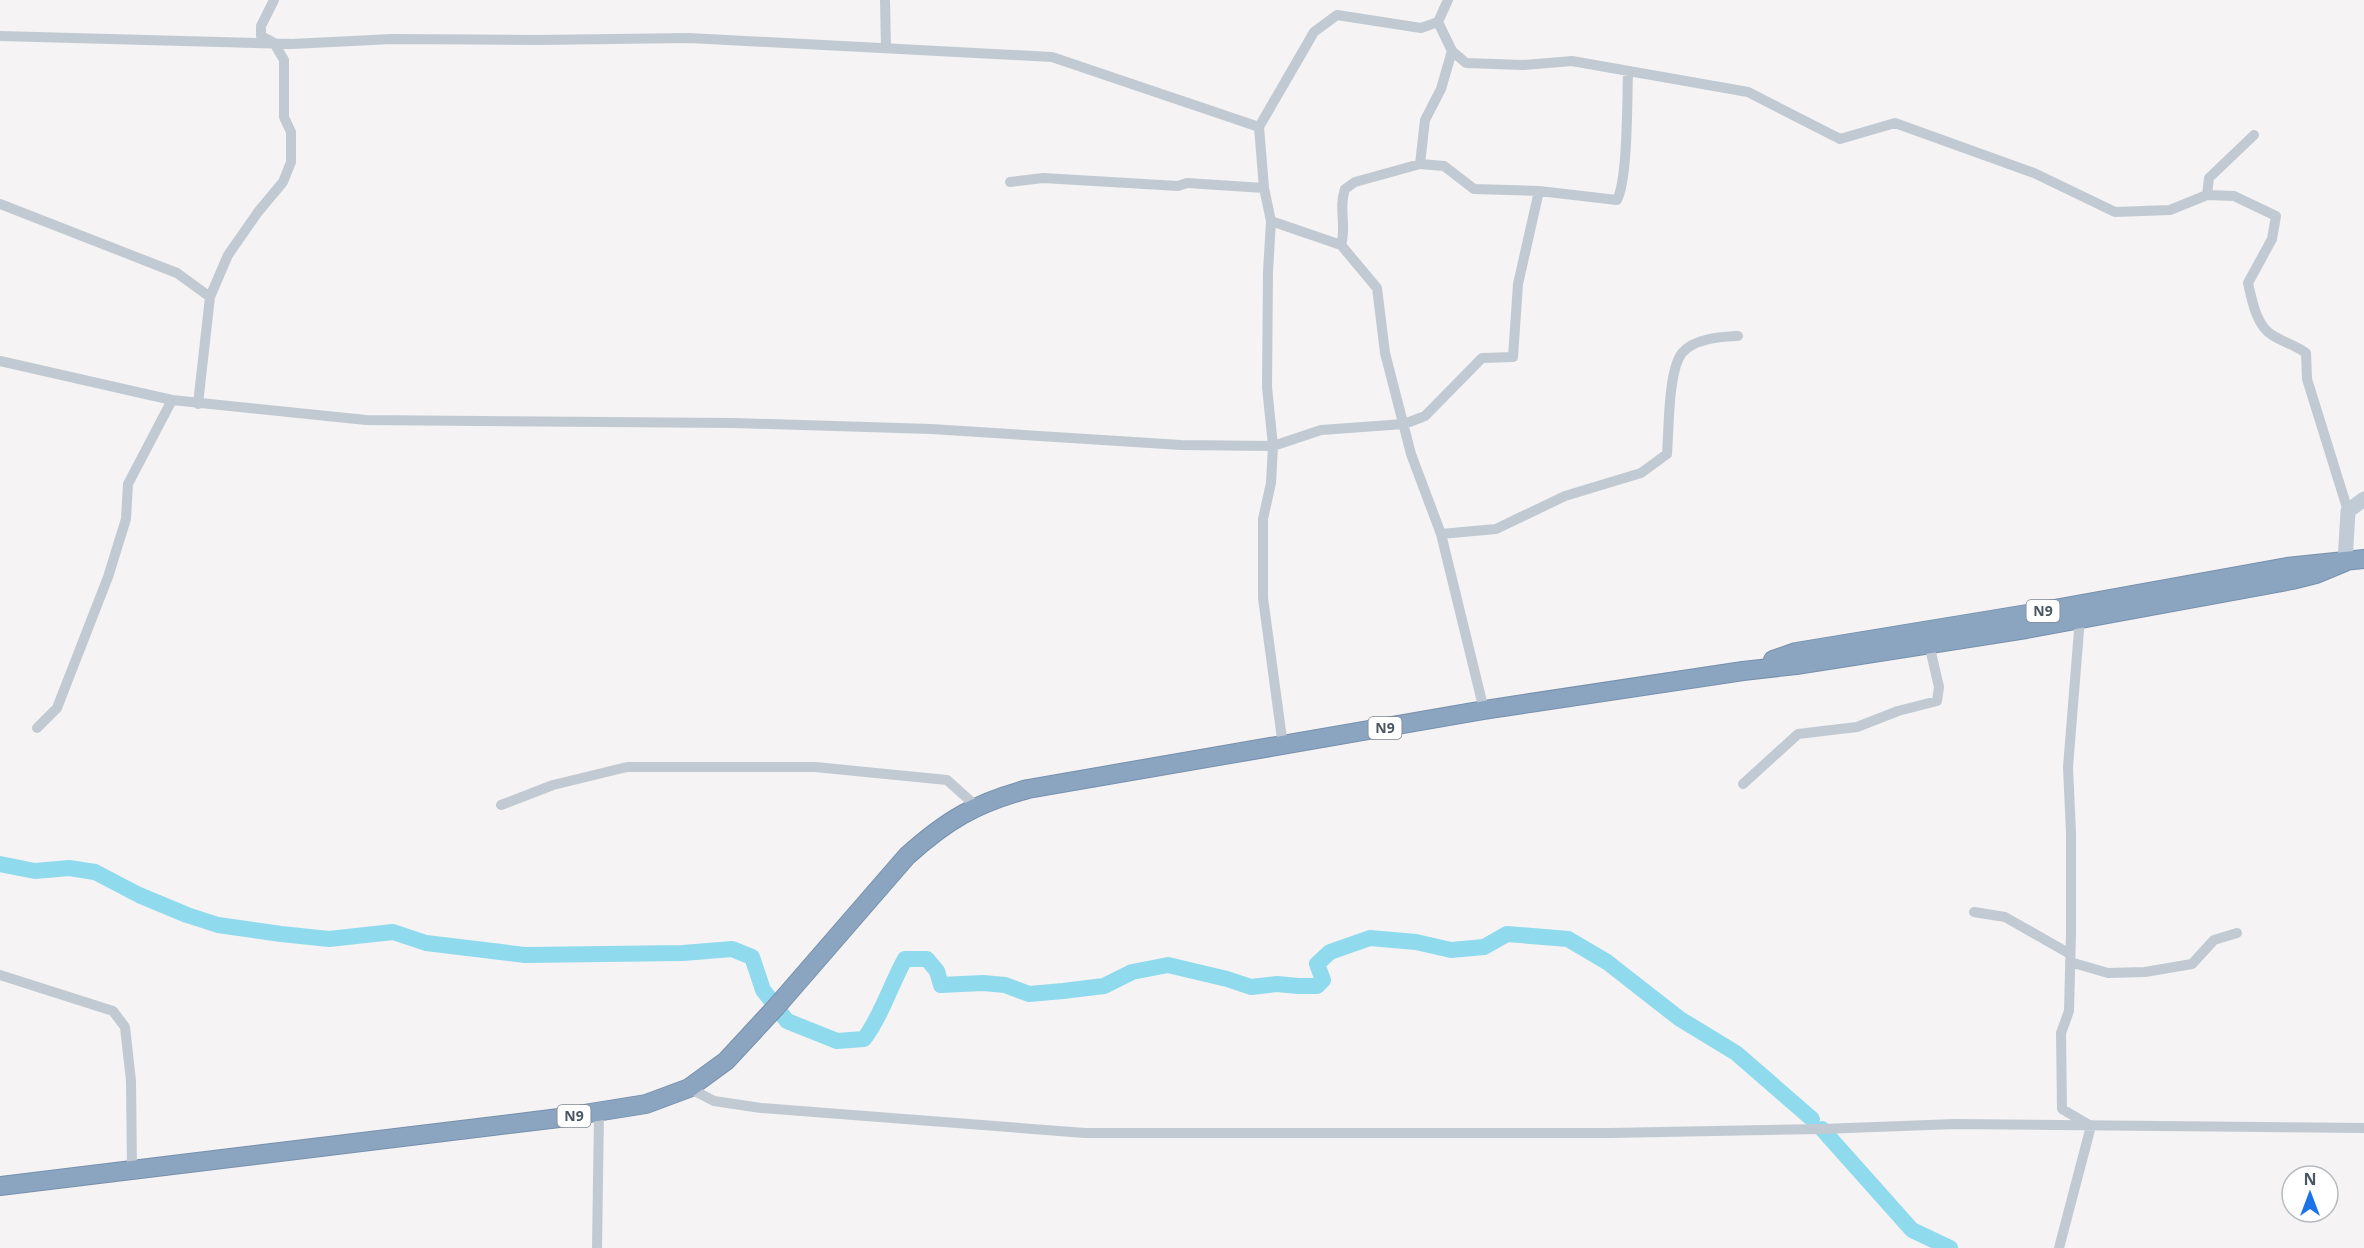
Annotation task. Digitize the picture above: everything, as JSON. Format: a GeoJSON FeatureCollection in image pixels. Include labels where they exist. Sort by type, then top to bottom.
{"type":"FeatureCollection","features":[{"type":"Feature","properties":{"kind":"highway","name":"N9"},"geometry":{"type":"LineString","coordinates":[[1743,671],[1796,652],[2027,614],[2286,567],[2364,559]]}},
{"type":"Feature","properties":{"kind":"highway","name":"N9"},"geometry":{"type":"LineString","coordinates":[[0,1186],[599,1113],[646,1104],[689,1088],[726,1061],[753,1033],[907,856],[936,830],[976,806],[1028,789],[1484,710],[1796,665],[2080,618],[2292,580],[2316,574],[2345,562]]}},
{"type":"Feature","properties":{"kind":"street"},"geometry":{"type":"LineString","coordinates":[[198,404],[210,297],[228,255],[258,212],[283,182],[291,162],[291,132],[284,117],[284,60],[274,43],[261,36],[261,26],[274,0]]}},
{"type":"Feature","properties":{"kind":"street"},"geometry":{"type":"LineString","coordinates":[[885,0],[886,48]]}},
{"type":"Feature","properties":{"kind":"street"},"geometry":{"type":"LineString","coordinates":[[1283,746],[1263,598],[1263,519],[1271,483],[1273,446],[1267,387],[1271,220],[1264,188],[1259,127],[1314,32],[1337,15],[1421,28],[1438,22],[1448,0]]}},
{"type":"Feature","properties":{"kind":"street"},"geometry":{"type":"LineString","coordinates":[[1438,22],[1452,51],[1466,63],[1523,65],[1572,61],[1749,92],[1840,139],[1895,123],[2034,173],[2115,212],[2170,210],[2207,195],[2234,196],[2276,216],[2272,239],[2248,283],[2257,316],[2270,334],[2295,345],[2306,353],[2307,379],[2348,511],[2345,562]]}},
{"type":"Feature","properties":{"kind":"street"},"geometry":{"type":"LineString","coordinates":[[0,36],[292,44],[392,39],[689,38],[1052,57],[1259,127]]}},
{"type":"Feature","properties":{"kind":"street"},"geometry":{"type":"LineString","coordinates":[[1420,164],[1425,120],[1441,89],[1452,51]]}},
{"type":"Feature","properties":{"kind":"street"},"geometry":{"type":"LineString","coordinates":[[1341,245],[1344,235],[1342,207],[1345,189],[1355,182],[1420,164],[1444,166],[1474,189],[1539,191],[1617,200],[1620,195],[1623,162],[1628,72]]}},
{"type":"Feature","properties":{"kind":"street"},"geometry":{"type":"LineString","coordinates":[[2207,195],[2209,178],[2254,135]]}},
{"type":"Feature","properties":{"kind":"street"},"geometry":{"type":"LineString","coordinates":[[1010,182],[1043,178],[1178,186],[1187,183],[1264,188]]}},
{"type":"Feature","properties":{"kind":"street"},"geometry":{"type":"LineString","coordinates":[[0,361],[172,400],[366,420],[745,423],[931,429],[1181,445],[1273,446],[1322,430],[1404,424],[1425,416],[1482,358],[1513,357],[1518,284],[1539,191]]}},
{"type":"Feature","properties":{"kind":"street"},"geometry":{"type":"LineString","coordinates":[[0,204],[177,273],[210,297]]}},
{"type":"Feature","properties":{"kind":"street"},"geometry":{"type":"LineString","coordinates":[[1271,220],[1341,245],[1377,288],[1385,353],[1411,454],[1441,534],[1484,710]]}},
{"type":"Feature","properties":{"kind":"street"},"geometry":{"type":"LineString","coordinates":[[1441,534],[1496,529],[1564,496],[1641,473],[1667,454],[1673,372],[1682,353],[1696,343],[1720,337],[1738,336]]}},
{"type":"Feature","properties":{"kind":"street"},"geometry":{"type":"LineString","coordinates":[[37,728],[57,708],[111,567],[126,519],[128,484],[172,400]]}},
{"type":"Feature","properties":{"kind":"street"},"geometry":{"type":"LineString","coordinates":[[2348,511],[2364,499]]}},
{"type":"Feature","properties":{"kind":"street"},"geometry":{"type":"LineString","coordinates":[[2080,618],[2068,767],[2071,833],[2070,958],[2069,1011],[2061,1033],[2062,1109],[2091,1126]]}},
{"type":"Feature","properties":{"kind":"street"},"geometry":{"type":"LineString","coordinates":[[1743,784],[1798,734],[1857,727],[1898,711],[1937,701],[1939,687],[1929,644]]}},
{"type":"Feature","properties":{"kind":"street"},"geometry":{"type":"LineString","coordinates":[[501,805],[553,784],[627,767],[815,767],[947,780],[976,806]]}},
{"type":"Feature","properties":{"kind":"street"},"geometry":{"type":"LineString","coordinates":[[1974,912],[2005,917],[2070,958],[2108,973],[2145,972],[2192,964],[2214,940],[2237,933]]}},
{"type":"Feature","properties":{"kind":"street"},"geometry":{"type":"LineString","coordinates":[[0,975],[113,1011],[125,1027],[131,1081],[132,1170]]}},
{"type":"Feature","properties":{"kind":"street"},"geometry":{"type":"LineString","coordinates":[[689,1088],[714,1101],[761,1108],[1085,1133],[1610,1133],[1956,1124],[2364,1128]]}},
{"type":"Feature","properties":{"kind":"street"},"geometry":{"type":"LineString","coordinates":[[597,1248],[599,1113]]}},
{"type":"Feature","properties":{"kind":"street"},"geometry":{"type":"LineString","coordinates":[[2059,1248],[2091,1126]]}},
{"type":"Feature","properties":{"kind":"street"},"geometry":{"type":"LineString","coordinates":[[598,1215],[604,1248]]}},
{"type":"Feature","properties":{"kind":"waterway"},"geometry":{"type":"LineString","coordinates":[[0,864],[35,871],[69,868],[95,872],[139,895],[187,915],[218,925],[281,934],[329,939],[393,932],[426,943],[525,955],[683,953],[732,949],[752,957],[763,990],[787,1021],[837,1041],[864,1039],[876,1020],[905,959],[927,959],[937,971],[941,985],[983,983],[1005,985],[1029,994],[1104,986],[1132,972],[1168,965],[1251,987],[1277,984],[1317,986],[1323,980],[1317,964],[1330,952],[1370,938],[1416,942],[1451,950],[1484,947],[1507,934],[1568,939],[1607,962],[1680,1019],[1736,1053],[1812,1119]]}},
{"type":"Feature","properties":{"kind":"waterway"},"geometry":{"type":"LineString","coordinates":[[1822,1129],[1912,1230],[1950,1248]]}}]}
